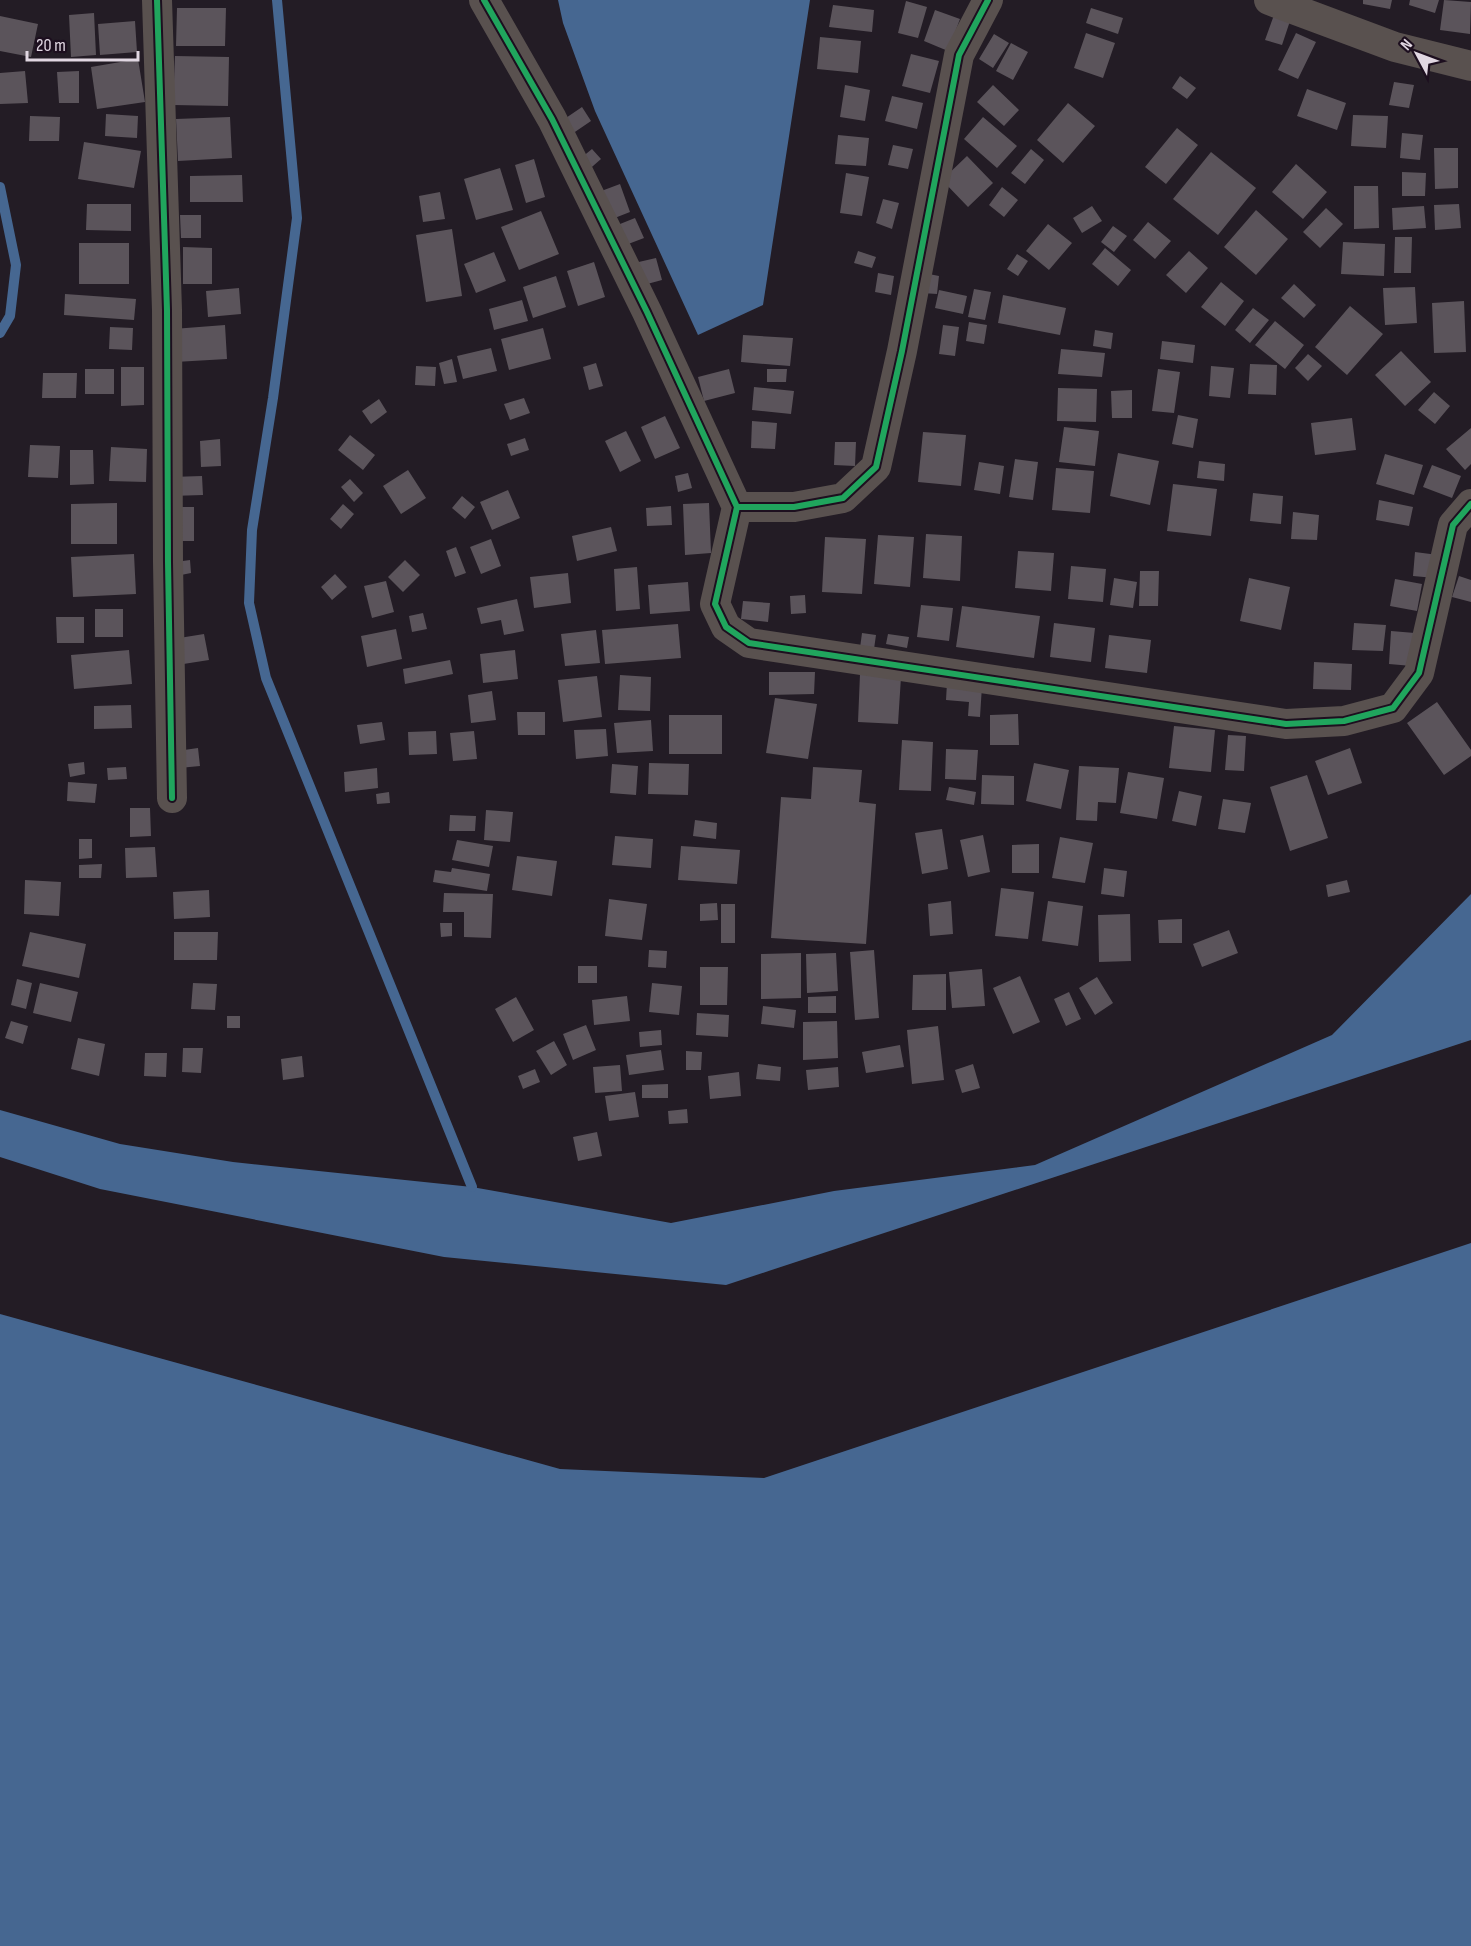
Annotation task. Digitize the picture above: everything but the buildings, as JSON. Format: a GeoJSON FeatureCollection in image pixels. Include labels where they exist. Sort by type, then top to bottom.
{"type":"FeatureCollection","features":[{"type":"Feature","properties":{"kind":"street"},"geometry":{"type":"LineString","coordinates":[[157,0],[167,310],[172,798]]}},
{"type":"Feature","properties":{"kind":"street"},"geometry":{"type":"LineString","coordinates":[[484,0],[552,119],[647,312],[737,507],[715,604],[726,627],[749,643],[1286,724],[1344,721],[1393,708],[1419,673],[1454,525],[1471,504]]}},
{"type":"Feature","properties":{"kind":"street"},"geometry":{"type":"LineString","coordinates":[[737,507],[794,507],[843,498],[876,467],[902,351],[959,55],[988,0]]}},
{"type":"Feature","properties":{"kind":"street"},"geometry":{"type":"LineString","coordinates":[[1269,0],[1395,47],[1471,66]]}},
{"type":"Feature","properties":{"kind":"water"},"geometry":{"type":"Polygon","coordinates":[[[558,0],[810,0],[763,305],[698,335],[595,111],[563,23],[558,0]]]}},
{"type":"Feature","properties":{"kind":"water"},"geometry":{"type":"Polygon","coordinates":[[[1471,894],[1471,1040],[726,1285],[444,1257],[100,1189],[0,1157],[0,1110],[120,1144],[233,1162],[472,1187],[671,1223],[834,1191],[1035,1165],[1332,1035],[1471,894]]]}},
{"type":"Feature","properties":{"kind":"water"},"geometry":{"type":"Polygon","coordinates":[[[1471,1243],[1471,1946],[0,1946],[0,1314],[560,1469],[764,1478],[1471,1243]]]}},
{"type":"Feature","properties":{"kind":"waterway"},"geometry":{"type":"LineString","coordinates":[[277,0],[297,218],[273,398],[252,530],[249,603],[266,678],[472,1187]]}},
{"type":"Feature","properties":{"kind":"waterway"},"geometry":{"type":"LineString","coordinates":[[0,187],[16,265],[10,316],[0,333]]}},
{"type":"Feature","properties":{"kind":"cycle path"},"geometry":{"type":"LineString","coordinates":[[157,0],[167,310],[172,798]]}},
{"type":"Feature","properties":{"kind":"cycle path"},"geometry":{"type":"LineString","coordinates":[[484,0],[552,119],[647,312],[737,507],[715,604],[726,627],[749,643],[1286,724],[1344,721],[1393,708],[1419,673],[1453,525],[1471,504]]}},
{"type":"Feature","properties":{"kind":"cycle path"},"geometry":{"type":"LineString","coordinates":[[737,507],[794,507],[843,498],[876,467],[902,351],[959,55],[988,0]]}}]}
